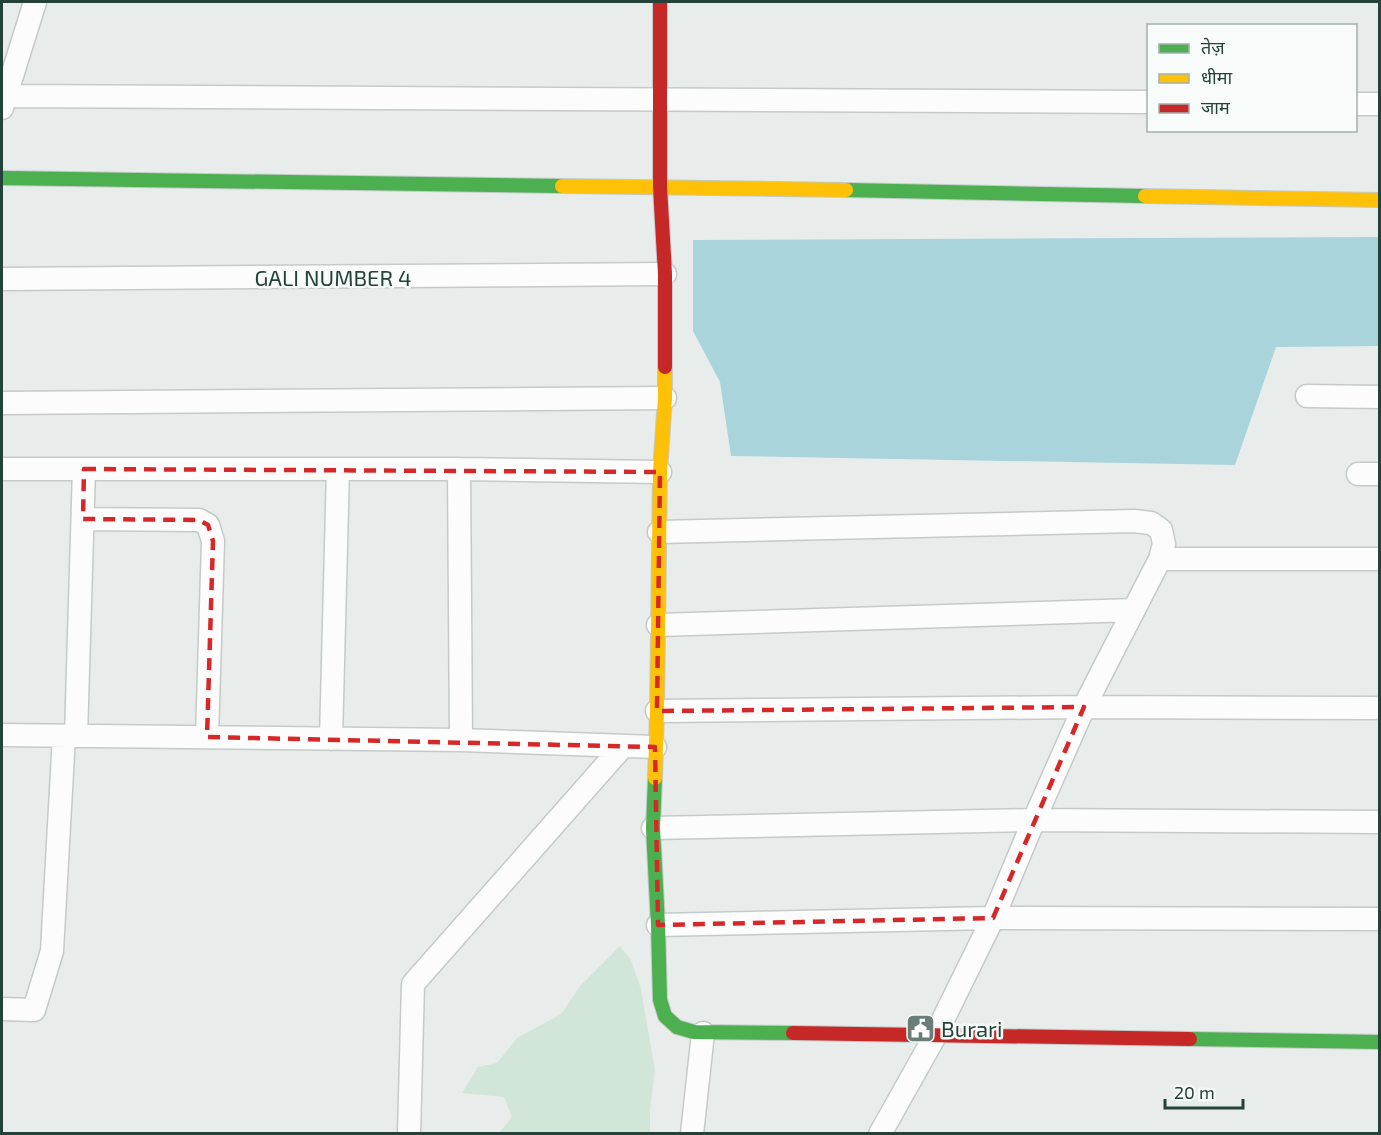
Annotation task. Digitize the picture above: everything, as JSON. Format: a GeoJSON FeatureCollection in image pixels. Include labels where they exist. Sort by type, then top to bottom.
{"type":"FeatureCollection","features":[{"type":"Feature","properties":{"kind":"street"},"geometry":{"type":"LineString","coordinates":[[35,2],[3,102],[660,99],[1147,102]]}},
{"type":"Feature","properties":{"kind":"street"},"geometry":{"type":"LineString","coordinates":[[660,2],[660,187],[665,274],[665,399],[660,472],[654,828],[660,1000],[665,1016],[677,1028],[703,1033],[1380,1042]]}},
{"type":"Feature","properties":{"kind":"street"},"geometry":{"type":"LineString","coordinates":[[1357,104],[1380,104]]}},
{"type":"Feature","properties":{"kind":"street"},"geometry":{"type":"LineString","coordinates":[[2,178],[1380,200]]}},
{"type":"Feature","properties":{"kind":"street","name":"GALI NUMBER 4"},"geometry":{"type":"LineString","coordinates":[[2,279],[665,274]]}},
{"type":"Feature","properties":{"kind":"street"},"geometry":{"type":"LineString","coordinates":[[1307,396],[1380,397]]}},
{"type":"Feature","properties":{"kind":"street"},"geometry":{"type":"LineString","coordinates":[[2,403],[665,399]]}},
{"type":"Feature","properties":{"kind":"street"},"geometry":{"type":"LineString","coordinates":[[2,469],[338,468],[660,472]]}},
{"type":"Feature","properties":{"kind":"street"},"geometry":{"type":"LineString","coordinates":[[332,739],[338,468]]}},
{"type":"Feature","properties":{"kind":"street"},"geometry":{"type":"LineString","coordinates":[[2,1009],[34,1010],[52,951],[70,736],[84,469]]}},
{"type":"Feature","properties":{"kind":"street"},"geometry":{"type":"LineString","coordinates":[[459,469],[461,740]]}},
{"type":"Feature","properties":{"kind":"street"},"geometry":{"type":"LineString","coordinates":[[82,519],[199,520],[208,525],[213,541],[207,737]]}},
{"type":"Feature","properties":{"kind":"street"},"geometry":{"type":"LineString","coordinates":[[659,532],[1134,521],[1150,523],[1161,530],[1164,544],[1160,559],[1084,708],[993,918],[935,1036],[880,1134]]}},
{"type":"Feature","properties":{"kind":"street"},"geometry":{"type":"LineString","coordinates":[[1160,559],[1380,559]]}},
{"type":"Feature","properties":{"kind":"street"},"geometry":{"type":"LineString","coordinates":[[658,625],[1134,610]]}},
{"type":"Feature","properties":{"kind":"street"},"geometry":{"type":"LineString","coordinates":[[657,711],[1380,708]]}},
{"type":"Feature","properties":{"kind":"street"},"geometry":{"type":"LineString","coordinates":[[2,735],[461,740],[655,747]]}},
{"type":"Feature","properties":{"kind":"street"},"geometry":{"type":"LineString","coordinates":[[409,1134],[413,984],[623,746]]}},
{"type":"Feature","properties":{"kind":"street"},"geometry":{"type":"LineString","coordinates":[[654,828],[1034,820],[1380,822]]}},
{"type":"Feature","properties":{"kind":"street"},"geometry":{"type":"LineString","coordinates":[[658,925],[993,918],[1380,919]]}},
{"type":"Feature","properties":{"kind":"street"},"geometry":{"type":"LineString","coordinates":[[692,1134],[703,1033]]}},
{"type":"Feature","properties":{"kind":"highlighted area"},"geometry":{"type":"Polygon","coordinates":[[[84,469],[660,472],[657,711],[1084,707],[993,918],[658,925],[655,747],[207,737],[213,541],[208,525],[199,520],[83,519],[84,469]]]}},
{"type":"Feature","properties":{"kind":"green space"},"geometry":{"type":"Polygon","coordinates":[[[620,946],[631,960],[641,989],[655,1070],[650,1110],[650,1133],[499,1133],[512,1117],[504,1097],[462,1093],[478,1067],[497,1063],[517,1038],[561,1014],[581,985],[620,946]]]}},
{"type":"Feature","properties":{"kind":"water"},"geometry":{"type":"Polygon","coordinates":[[[1379,237],[1379,346],[1276,347],[1235,465],[731,456],[720,382],[693,331],[693,240],[1379,237]]]}},
{"type":"Feature","properties":{"kind":"traffic: fast"},"geometry":{"type":"LineString","coordinates":[[2,178],[562,186]]}},
{"type":"Feature","properties":{"kind":"traffic: fast"},"geometry":{"type":"LineString","coordinates":[[846,190],[1145,196]]}},
{"type":"Feature","properties":{"kind":"traffic: fast"},"geometry":{"type":"LineString","coordinates":[[655,778],[653,828],[660,1000],[665,1016],[677,1027],[694,1032],[793,1033]]}},
{"type":"Feature","properties":{"kind":"traffic: fast"},"geometry":{"type":"LineString","coordinates":[[1190,1039],[1380,1042]]}},
{"type":"Feature","properties":{"kind":"traffic: slow"},"geometry":{"type":"LineString","coordinates":[[562,186],[846,190]]}},
{"type":"Feature","properties":{"kind":"traffic: slow"},"geometry":{"type":"LineString","coordinates":[[1145,196],[1380,200]]}},
{"type":"Feature","properties":{"kind":"traffic: slow"},"geometry":{"type":"LineString","coordinates":[[655,778],[660,472],[665,367]]}},
{"type":"Feature","properties":{"kind":"traffic: jam"},"geometry":{"type":"LineString","coordinates":[[660,2],[660,187],[665,274],[665,367]]}},
{"type":"Feature","properties":{"kind":"traffic: jam"},"geometry":{"type":"LineString","coordinates":[[793,1033],[1190,1039]]}},
{"type":"Feature","properties":{"kind":"place","name":"Burari"},"geometry":{"type":"Point","coordinates":[920,1028]}}]}
